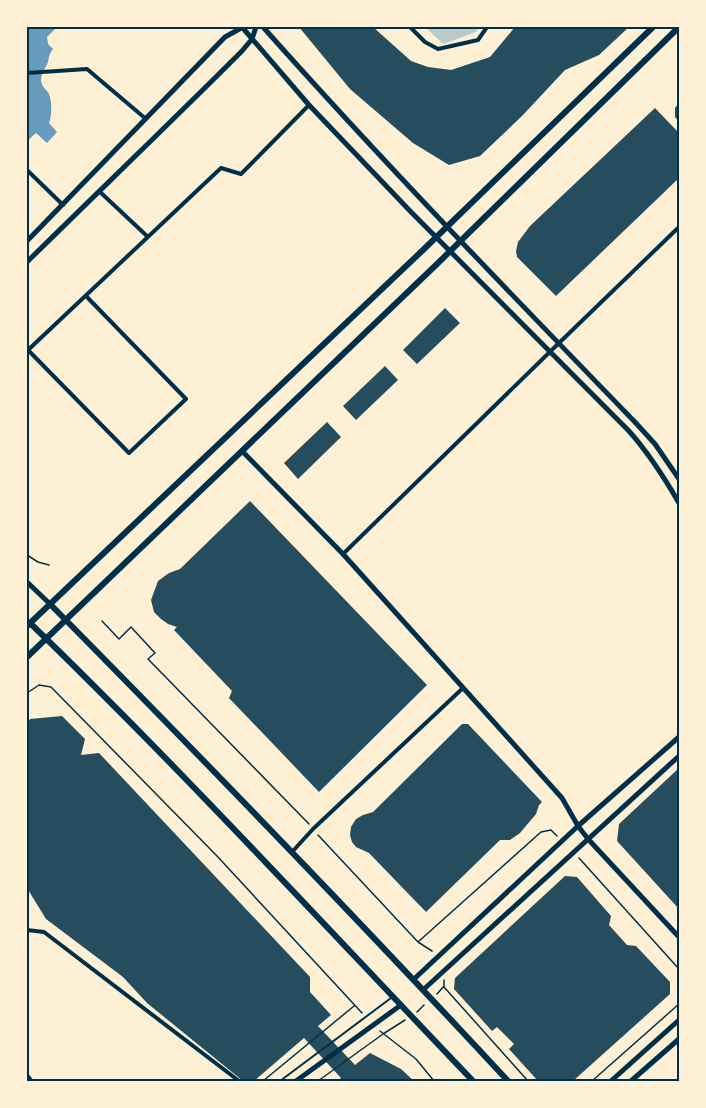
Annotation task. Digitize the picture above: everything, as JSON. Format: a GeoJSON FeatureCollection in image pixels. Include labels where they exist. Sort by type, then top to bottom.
{"type":"FeatureCollection","features":[{"type":"Feature","properties":{"kind":"main road"},"geometry":{"type":"LineString","coordinates":[[472,1081],[193,787],[85,677],[28,623],[436,237],[653,27]]}},
{"type":"Feature","properties":{"kind":"main road"},"geometry":{"type":"LineString","coordinates":[[27,657],[450,251],[679,27]]}},
{"type":"Feature","properties":{"kind":"main road"},"geometry":{"type":"LineString","coordinates":[[50,604],[291,852],[508,1081]]}},
{"type":"Feature","properties":{"kind":"street"},"geometry":{"type":"LineString","coordinates":[[27,241],[225,37],[242,27],[309,105],[639,442],[679,503]]}},
{"type":"Feature","properties":{"kind":"street"},"geometry":{"type":"LineString","coordinates":[[27,262],[242,51],[252,39],[256,27]]}},
{"type":"Feature","properties":{"kind":"street"},"geometry":{"type":"LineString","coordinates":[[263,27],[447,226],[634,421],[679,479]]}},
{"type":"Feature","properties":{"kind":"street"},"geometry":{"type":"LineString","coordinates":[[410,27],[425,42],[438,49],[478,40],[487,27]]}},
{"type":"Feature","properties":{"kind":"street"},"geometry":{"type":"LineString","coordinates":[[27,73],[87,69],[146,118]]}},
{"type":"Feature","properties":{"kind":"street"},"geometry":{"type":"LineString","coordinates":[[86,296],[186,399],[129,453],[28,350],[221,168],[241,174],[309,105]]}},
{"type":"Feature","properties":{"kind":"street"},"geometry":{"type":"LineString","coordinates":[[27,170],[63,205]]}},
{"type":"Feature","properties":{"kind":"street"},"geometry":{"type":"LineString","coordinates":[[99,191],[148,237]]}},
{"type":"Feature","properties":{"kind":"street"},"geometry":{"type":"LineString","coordinates":[[344,554],[679,227]]}},
{"type":"Feature","properties":{"kind":"street"},"geometry":{"type":"LineString","coordinates":[[242,451],[344,554],[562,798],[588,839],[679,937]]}},
{"type":"Feature","properties":{"kind":"street"},"geometry":{"type":"LineString","coordinates":[[27,582],[50,604]]}},
{"type":"Feature","properties":{"kind":"street"},"geometry":{"type":"LineString","coordinates":[[291,852],[464,688]]}},
{"type":"Feature","properties":{"kind":"street"},"geometry":{"type":"LineString","coordinates":[[413,980],[578,826],[679,737]]}},
{"type":"Feature","properties":{"kind":"street"},"geometry":{"type":"LineString","coordinates":[[423,990],[679,756]]}},
{"type":"Feature","properties":{"kind":"street"},"geometry":{"type":"LineString","coordinates":[[27,930],[44,932],[239,1081]]}},
{"type":"Feature","properties":{"kind":"street"},"geometry":{"type":"LineString","coordinates":[[297,1081],[401,1005]]}},
{"type":"Feature","properties":{"kind":"street"},"geometry":{"type":"LineString","coordinates":[[611,1081],[679,1020]]}},
{"type":"Feature","properties":{"kind":"street"},"geometry":{"type":"LineString","coordinates":[[631,1081],[679,1039]]}},
{"type":"Feature","properties":{"kind":"street"},"geometry":{"type":"LineString","coordinates":[[27,1076],[31,1081]]}},
{"type":"Feature","properties":{"kind":"lane"},"geometry":{"type":"LineString","coordinates":[[280,1081],[393,996]]}},
{"type":"Feature","properties":{"kind":"path"},"geometry":{"type":"LineString","coordinates":[[27,555],[49,566]]}},
{"type":"Feature","properties":{"kind":"path"},"geometry":{"type":"LineString","coordinates":[[102,621],[119,639],[131,627],[155,653],[148,659],[313,829],[418,942],[440,956]]}},
{"type":"Feature","properties":{"kind":"path"},"geometry":{"type":"LineString","coordinates":[[27,693],[39,684],[51,687],[217,855],[365,1017]]}},
{"type":"Feature","properties":{"kind":"path"},"geometry":{"type":"LineString","coordinates":[[418,942],[541,832],[551,830],[563,841]]}},
{"type":"Feature","properties":{"kind":"path"},"geometry":{"type":"LineString","coordinates":[[573,852],[679,969]]}},
{"type":"Feature","properties":{"kind":"path"},"geometry":{"type":"LineString","coordinates":[[318,1081],[412,1016],[432,999],[444,986],[445,970]]}},
{"type":"Feature","properties":{"kind":"path"},"geometry":{"type":"LineString","coordinates":[[444,986],[528,1081]]}},
{"type":"Feature","properties":{"kind":"path"},"geometry":{"type":"LineString","coordinates":[[592,1081],[679,1004]]}},
{"type":"Feature","properties":{"kind":"path"},"geometry":{"type":"LineString","coordinates":[[263,1081],[355,1006]]}},
{"type":"Feature","properties":{"kind":"path"},"geometry":{"type":"LineString","coordinates":[[373,1026],[416,1059],[434,1081]]}},
{"type":"Feature","properties":{"kind":"shaded area"},"geometry":{"type":"Polygon","coordinates":[[[425,27],[479,27],[476,32],[443,44],[425,27]]]}},
{"type":"Feature","properties":{"kind":"water"},"geometry":{"type":"Polygon","coordinates":[[[27,27],[57,27],[47,37],[48,44],[53,49],[41,78],[42,85],[51,100],[49,123],[57,132],[47,143],[36,133],[27,141],[27,27]]]}},
{"type":"Feature","properties":{"kind":"building"},"geometry":{"type":"Polygon","coordinates":[[[299,27],[373,27],[411,61],[428,67],[451,70],[490,57],[515,27],[629,27],[599,55],[565,70],[480,156],[449,165],[413,143],[350,89],[299,27]]]}},
{"type":"Feature","properties":{"kind":"building"},"geometry":{"type":"Polygon","coordinates":[[[679,103],[679,122],[675,117],[675,108],[679,103]]]}},
{"type":"Feature","properties":{"kind":"building"},"geometry":{"type":"Polygon","coordinates":[[[655,108],[679,133],[679,178],[556,296],[517,257],[518,242],[530,226],[655,108]]]}},
{"type":"Feature","properties":{"kind":"building"},"geometry":{"type":"Polygon","coordinates":[[[445,308],[460,323],[417,364],[403,350],[445,308]]]}},
{"type":"Feature","properties":{"kind":"building"},"geometry":{"type":"Polygon","coordinates":[[[385,366],[398,380],[356,420],[343,406],[385,366]]]}},
{"type":"Feature","properties":{"kind":"building"},"geometry":{"type":"Polygon","coordinates":[[[327,422],[341,437],[298,479],[284,463],[327,422]]]}},
{"type":"Feature","properties":{"kind":"building"},"geometry":{"type":"Polygon","coordinates":[[[250,501],[427,685],[319,792],[229,698],[232,691],[174,630],[177,627],[168,624],[154,612],[151,600],[158,581],[180,569],[250,501]]]}},
{"type":"Feature","properties":{"kind":"building"},"geometry":{"type":"Polygon","coordinates":[[[62,716],[85,739],[81,755],[99,753],[310,977],[310,992],[331,1015],[318,1026],[355,1065],[370,1053],[401,1069],[414,1081],[337,1081],[341,1078],[304,1038],[254,1081],[243,1081],[147,1003],[123,977],[46,919],[27,888],[27,724],[30,719],[62,716]]]}},
{"type":"Feature","properties":{"kind":"building"},"geometry":{"type":"Polygon","coordinates":[[[462,724],[468,724],[542,802],[536,814],[520,833],[510,840],[500,840],[426,912],[369,853],[356,847],[350,835],[351,827],[356,819],[373,812],[462,724]]]}},
{"type":"Feature","properties":{"kind":"building"},"geometry":{"type":"Polygon","coordinates":[[[679,768],[679,909],[617,841],[619,824],[679,768]]]}},
{"type":"Feature","properties":{"kind":"building"},"geometry":{"type":"Polygon","coordinates":[[[565,876],[577,877],[611,916],[609,925],[627,945],[636,946],[670,982],[670,994],[573,1081],[538,1081],[509,1049],[514,1044],[497,1027],[492,1031],[454,989],[455,978],[565,876]]]}}]}
